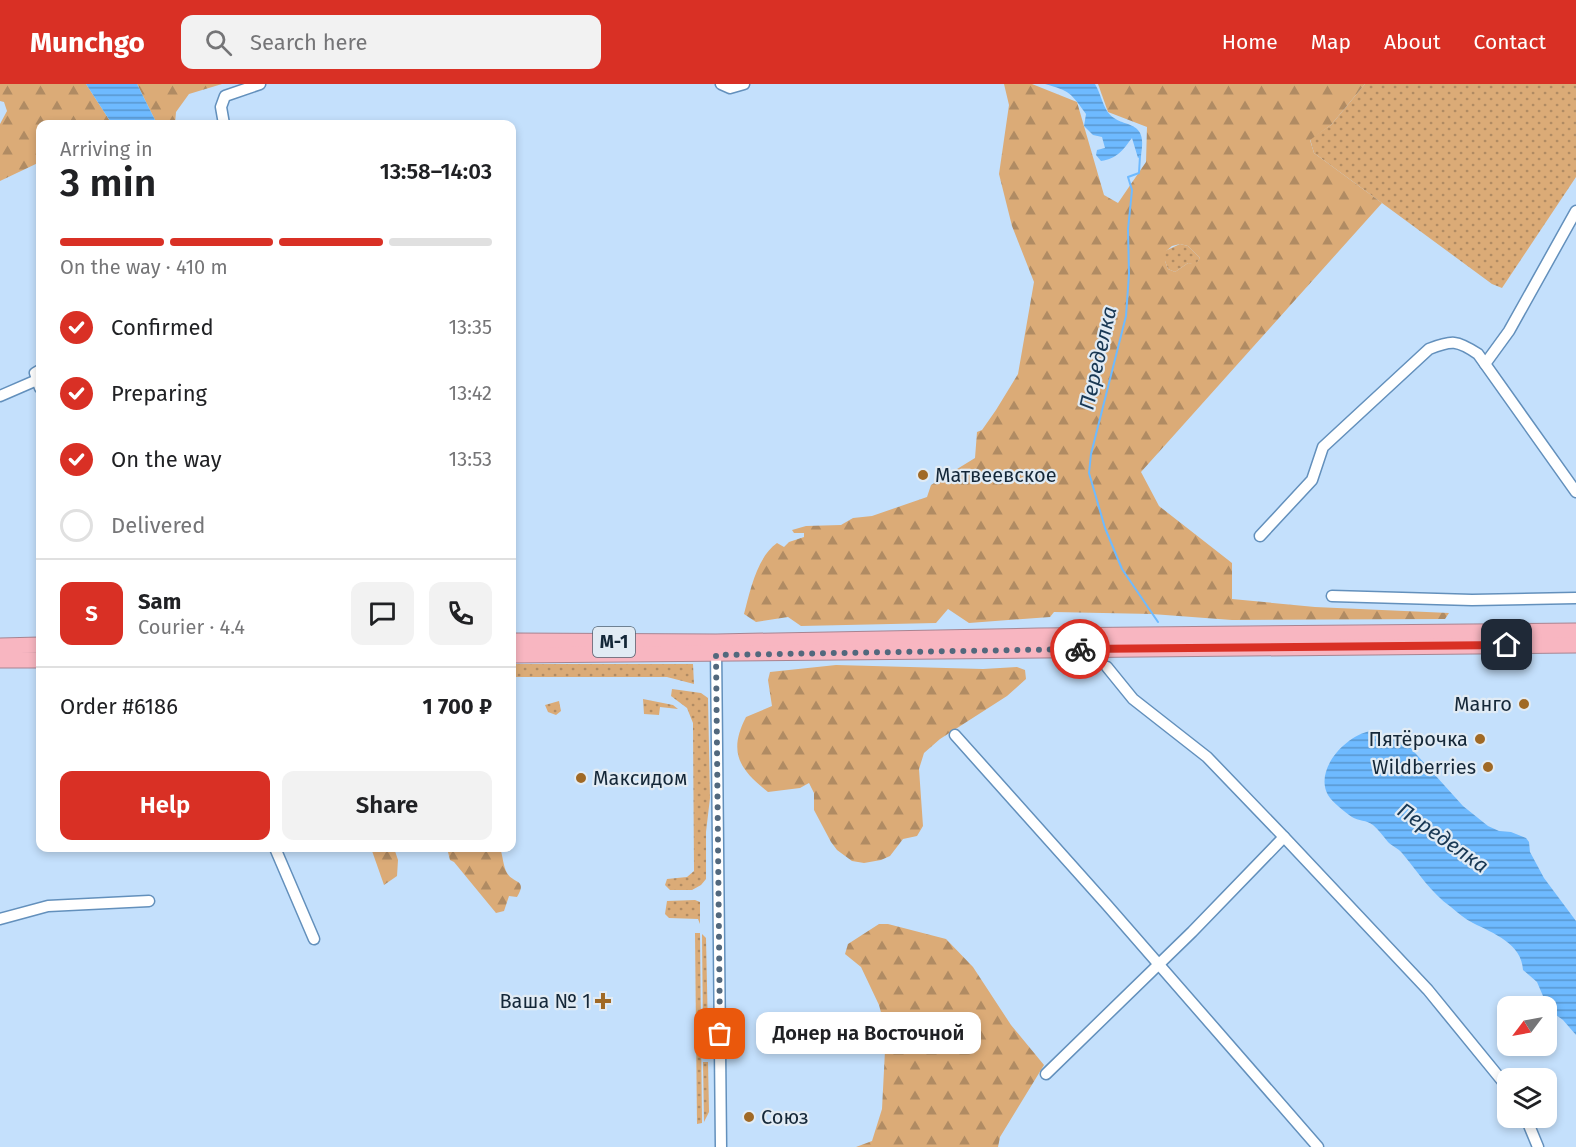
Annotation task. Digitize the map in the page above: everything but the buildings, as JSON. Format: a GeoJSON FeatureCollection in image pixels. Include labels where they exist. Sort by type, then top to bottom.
{"type":"FeatureCollection","features":[{"type":"Feature","properties":{"kind":"highway","name":"М-1"},"geometry":{"type":"LineString","coordinates":[[516,655],[1040,636],[1576,632]]}},
{"type":"Feature","properties":{"kind":"highway","name":"М-1"},"geometry":{"type":"LineString","coordinates":[[516,641],[716,648],[1038,649],[1576,645]]}},
{"type":"Feature","properties":{"kind":"highway"},"geometry":{"type":"LineString","coordinates":[[0,645],[36,645]]}},
{"type":"Feature","properties":{"kind":"highway"},"geometry":{"type":"LineString","coordinates":[[0,660],[36,660]]}},
{"type":"Feature","properties":{"kind":"street"},"geometry":{"type":"LineString","coordinates":[[223,120],[221,107],[225,96],[260,84]]}},
{"type":"Feature","properties":{"kind":"street"},"geometry":{"type":"LineString","coordinates":[[721,84],[730,88],[744,84]]}},
{"type":"Feature","properties":{"kind":"street"},"geometry":{"type":"LineString","coordinates":[[1485,364],[1509,331],[1576,211]]}},
{"type":"Feature","properties":{"kind":"street"},"geometry":{"type":"LineString","coordinates":[[1260,536],[1312,480],[1323,447],[1429,349],[1447,342],[1461,342],[1478,354],[1576,492]]}},
{"type":"Feature","properties":{"kind":"street"},"geometry":{"type":"LineString","coordinates":[[0,396],[36,379]]}},
{"type":"Feature","properties":{"kind":"street"},"geometry":{"type":"LineString","coordinates":[[1332,596],[1472,600],[1576,598]]}},
{"type":"Feature","properties":{"kind":"street"},"geometry":{"type":"LineString","coordinates":[[716,648],[721,1147]]}},
{"type":"Feature","properties":{"kind":"street"},"geometry":{"type":"LineString","coordinates":[[1107,667],[1133,699],[1207,757],[1284,837],[1428,990],[1497,1075]]}},
{"type":"Feature","properties":{"kind":"street"},"geometry":{"type":"LineString","coordinates":[[955,735],[1318,1147]]}},
{"type":"Feature","properties":{"kind":"street"},"geometry":{"type":"LineString","coordinates":[[1046,1074],[1284,837]]}},
{"type":"Feature","properties":{"kind":"street"},"geometry":{"type":"LineString","coordinates":[[277,852],[314,939]]}},
{"type":"Feature","properties":{"kind":"street"},"geometry":{"type":"LineString","coordinates":[[0,919],[48,906],[149,901]]}},
{"type":"Feature","properties":{"kind":"street"},"geometry":{"type":"LineString","coordinates":[[1530,1128],[1538,1147]]}},
{"type":"Feature","properties":{"kind":"green space"},"geometry":{"type":"Polygon","coordinates":[[[0,84],[86,84],[109,120],[36,120],[36,164],[0,181],[0,124],[7,111],[4,102],[0,101],[0,84]]]}},
{"type":"Feature","properties":{"kind":"green space"},"geometry":{"type":"Polygon","coordinates":[[[137,84],[222,84],[189,94],[176,112],[175,120],[155,120],[137,84]]]}},
{"type":"Feature","properties":{"kind":"green space"},"geometry":{"type":"Polygon","coordinates":[[[1004,84],[1032,84],[1077,102],[1104,195],[1118,203],[1146,162],[1147,127],[1108,112],[1098,84],[1365,84],[1331,125],[1310,140],[1314,153],[1382,203],[1141,472],[1159,506],[1232,563],[1232,599],[1315,607],[1449,613],[1445,619],[1232,620],[1152,614],[1054,612],[1050,617],[969,623],[948,609],[936,623],[801,626],[788,617],[756,622],[744,614],[755,575],[770,549],[777,543],[784,547],[789,542],[804,537],[804,533],[794,533],[792,530],[806,526],[841,525],[853,518],[872,516],[927,497],[931,485],[975,458],[977,432],[982,430],[1018,374],[1034,282],[1012,226],[999,174],[1009,105],[1004,84]],[[1180,244],[1172,246],[1165,252],[1168,269],[1175,272],[1188,263],[1196,264],[1200,258],[1188,246],[1180,244]]]}},
{"type":"Feature","properties":{"kind":"green space"},"geometry":{"type":"Polygon","coordinates":[[[1365,84],[1576,84],[1576,177],[1502,288],[1492,284],[1314,153],[1310,139],[1331,125],[1365,84]]]}},
{"type":"Feature","properties":{"kind":"green space"},"geometry":{"type":"Polygon","coordinates":[[[1180,244],[1188,246],[1200,258],[1196,265],[1188,263],[1175,272],[1168,269],[1165,251],[1180,244]]]}},
{"type":"Feature","properties":{"kind":"green space"},"geometry":{"type":"Polygon","coordinates":[[[516,664],[693,664],[694,684],[667,677],[516,677],[516,664]]]}},
{"type":"Feature","properties":{"kind":"green space"},"geometry":{"type":"Polygon","coordinates":[[[836,665],[983,669],[1017,667],[1025,670],[1026,679],[1007,696],[940,739],[924,753],[919,769],[923,826],[917,836],[903,839],[890,856],[881,860],[864,863],[852,861],[837,850],[814,810],[814,793],[809,783],[800,788],[768,792],[750,776],[739,759],[738,740],[746,717],[772,706],[768,680],[770,672],[836,665]]]}},
{"type":"Feature","properties":{"kind":"green space"},"geometry":{"type":"Polygon","coordinates":[[[672,689],[701,693],[708,698],[710,798],[706,832],[706,879],[692,890],[670,890],[665,885],[667,879],[687,877],[694,871],[693,723],[687,708],[671,696],[672,689]]]}},
{"type":"Feature","properties":{"kind":"green space"},"geometry":{"type":"Polygon","coordinates":[[[643,699],[673,705],[678,709],[660,707],[659,715],[644,714],[643,699]]]}},
{"type":"Feature","properties":{"kind":"green space"},"geometry":{"type":"Polygon","coordinates":[[[559,701],[561,711],[556,715],[548,712],[545,705],[559,701]]]}},
{"type":"Feature","properties":{"kind":"green space"},"geometry":{"type":"Polygon","coordinates":[[[372,852],[395,852],[398,860],[397,876],[384,885],[372,852]]]}},
{"type":"Feature","properties":{"kind":"green space"},"geometry":{"type":"Polygon","coordinates":[[[448,852],[501,852],[507,873],[520,884],[520,891],[517,897],[509,896],[504,911],[496,913],[450,860],[448,852]]]}},
{"type":"Feature","properties":{"kind":"green space"},"geometry":{"type":"Polygon","coordinates":[[[695,900],[700,902],[700,924],[698,919],[669,918],[665,914],[667,901],[695,900]]]}},
{"type":"Feature","properties":{"kind":"green space"},"geometry":{"type":"Polygon","coordinates":[[[879,924],[888,924],[946,939],[973,967],[1011,1025],[1044,1065],[1000,1137],[998,1147],[856,1147],[872,1141],[882,1109],[886,1031],[879,1005],[861,967],[845,954],[848,944],[879,924]]]}},
{"type":"Feature","properties":{"kind":"green space"},"geometry":{"type":"Polygon","coordinates":[[[695,933],[700,933],[702,1123],[697,1124],[695,933]]]}},
{"type":"Feature","properties":{"kind":"green space"},"geometry":{"type":"Polygon","coordinates":[[[702,934],[706,938],[708,1032],[703,1032],[702,934]]]}},
{"type":"Feature","properties":{"kind":"green space"},"geometry":{"type":"Polygon","coordinates":[[[703,1062],[708,1062],[709,1112],[704,1122],[703,1062]]]}},
{"type":"Feature","properties":{"kind":"water"},"geometry":{"type":"Polygon","coordinates":[[[86,84],[137,84],[155,120],[109,120],[86,84]]]}},
{"type":"Feature","properties":{"kind":"water"},"geometry":{"type":"Polygon","coordinates":[[[1045,84],[1095,84],[1107,111],[1119,121],[1137,129],[1141,134],[1141,156],[1138,158],[1132,138],[1119,153],[1101,161],[1096,155],[1097,150],[1105,148],[1102,137],[1093,135],[1084,126],[1086,114],[1081,107],[1065,91],[1045,84]]]}},
{"type":"Feature","properties":{"kind":"water"},"geometry":{"type":"Polygon","coordinates":[[[1370,731],[1407,744],[1463,806],[1488,826],[1499,831],[1511,832],[1526,838],[1529,842],[1530,852],[1544,878],[1576,921],[1576,1035],[1557,1016],[1557,996],[1543,996],[1537,982],[1523,970],[1518,953],[1512,946],[1497,935],[1467,920],[1431,889],[1400,851],[1388,842],[1375,827],[1352,817],[1328,795],[1325,775],[1329,765],[1342,747],[1360,734],[1370,731]]]}},
{"type":"Feature","properties":{"kind":"waterway","name":"Переделка"},"geometry":{"type":"LineString","coordinates":[[1140,156],[1139,173],[1128,177],[1132,190],[1128,229],[1129,274],[1126,316],[1091,454],[1089,473],[1105,528],[1122,569],[1158,622]]}},
{"type":"Feature","properties":{"kind":"way so far"},"geometry":{"type":"LineString","coordinates":[[720,1034],[716,655],[1080,649]]}},
{"type":"Feature","properties":{"kind":"place","name":"Матвеевское"},"geometry":{"type":"Point","coordinates":[923,475]}},
{"type":"Feature","properties":{"kind":"place","name":"Манго"},"geometry":{"type":"Point","coordinates":[1524,704]}},
{"type":"Feature","properties":{"kind":"place","name":"Пятёрочка"},"geometry":{"type":"Point","coordinates":[1480,739]}},
{"type":"Feature","properties":{"kind":"place","name":"Wildberries"},"geometry":{"type":"Point","coordinates":[1488,767]}},
{"type":"Feature","properties":{"kind":"place","name":"Максидом"},"geometry":{"type":"Point","coordinates":[581,778]}},
{"type":"Feature","properties":{"kind":"place","name":"Ваша № 1"},"geometry":{"type":"Point","coordinates":[603,1001]}},
{"type":"Feature","properties":{"kind":"place","name":"Донер на Восточной"},"geometry":{"type":"Point","coordinates":[720,1034]}},
{"type":"Feature","properties":{"kind":"place","name":"Союз"},"geometry":{"type":"Point","coordinates":[749,1117]}},
{"type":"Feature","properties":{"kind":"route"},"geometry":{"type":"LineString","coordinates":[[1080,649],[1507,645]]}}]}
